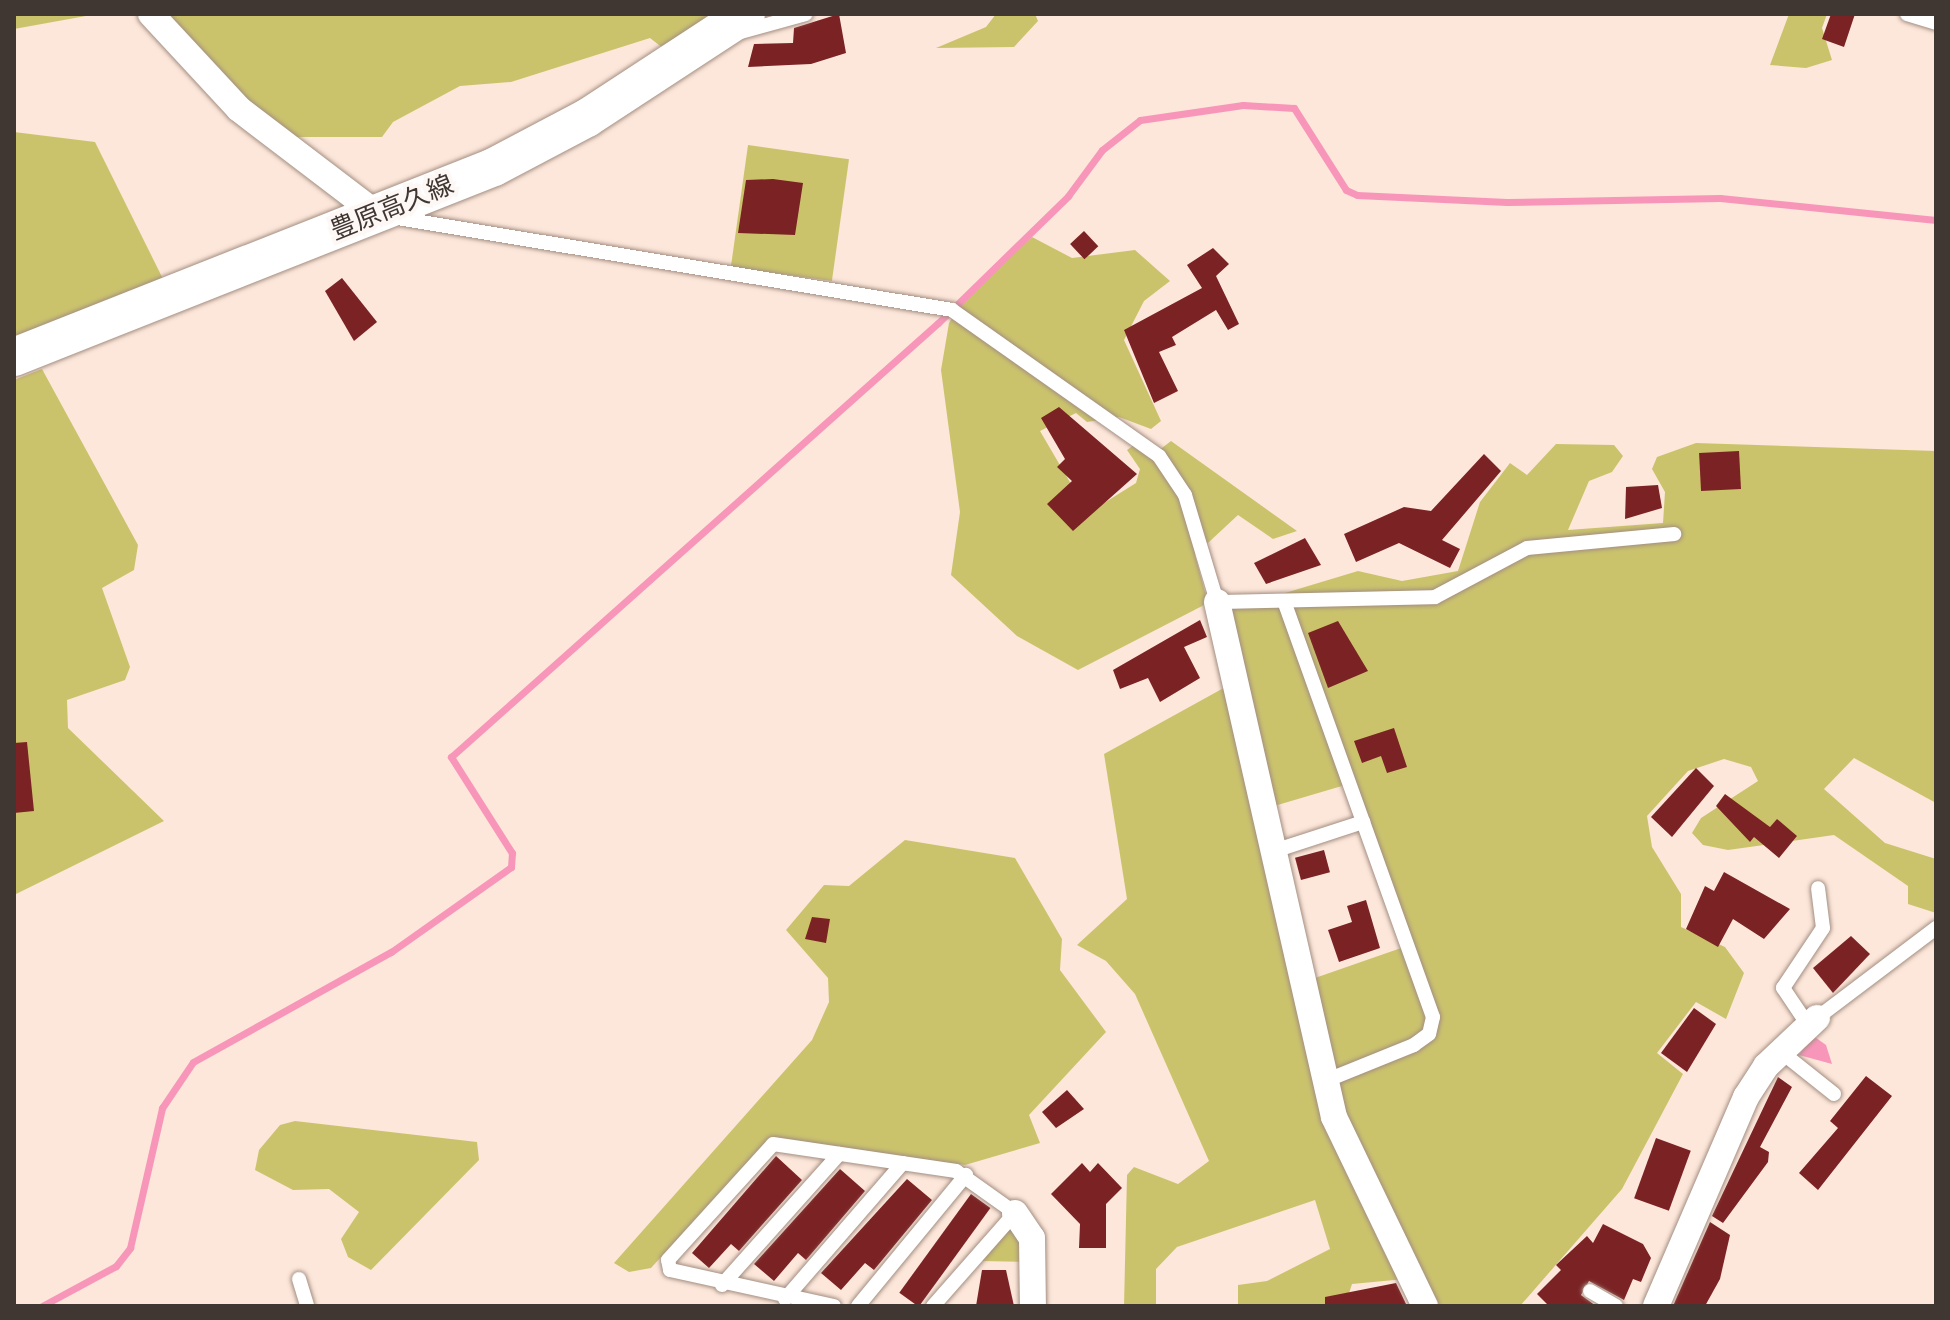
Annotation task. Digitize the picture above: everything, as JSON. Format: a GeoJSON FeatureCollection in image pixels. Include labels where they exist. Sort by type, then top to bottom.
{"type":"FeatureCollection","features":[{"type":"Feature","properties":{"kind":"main road","name":"豊原高久線"},"geometry":{"type":"LineString","coordinates":[[14,357],[494,167],[733,24]]}},
{"type":"Feature","properties":{"kind":"street"},"geometry":{"type":"LineString","coordinates":[[151,14],[239,109],[378,215]]}},
{"type":"Feature","properties":{"kind":"street"},"geometry":{"type":"LineString","coordinates":[[1217,602],[1325,1081],[1345,1148],[1425,1306]]}},
{"type":"Feature","properties":{"kind":"street"},"geometry":{"type":"LineString","coordinates":[[1656,1306],[1734,1123],[1780,1051],[1812,1022]]}},
{"type":"Feature","properties":{"kind":"street"},"geometry":{"type":"LineString","coordinates":[[1015,1213],[1032,1238],[1033,1306]]}},
{"type":"Feature","properties":{"kind":"lane"},"geometry":{"type":"LineString","coordinates":[[733,24],[806,14]]}},
{"type":"Feature","properties":{"kind":"lane"},"geometry":{"type":"LineString","coordinates":[[1907,14],[1936,23]]}},
{"type":"Feature","properties":{"kind":"lane"},"geometry":{"type":"LineString","coordinates":[[378,215],[952,310],[1159,456],[1185,495],[1217,602],[1435,597],[1527,548],[1674,534]]}},
{"type":"Feature","properties":{"kind":"lane"},"geometry":{"type":"LineString","coordinates":[[1284,601],[1433,1017],[1429,1034],[1414,1045],[1325,1081]]}},
{"type":"Feature","properties":{"kind":"lane"},"geometry":{"type":"LineString","coordinates":[[1274,851],[1363,822]]}},
{"type":"Feature","properties":{"kind":"lane"},"geometry":{"type":"LineString","coordinates":[[1818,888],[1823,928],[1783,988],[1812,1022],[1936,928]]}},
{"type":"Feature","properties":{"kind":"lane"},"geometry":{"type":"LineString","coordinates":[[1780,1051],[1834,1094]]}},
{"type":"Feature","properties":{"kind":"lane"},"geometry":{"type":"LineString","coordinates":[[834,1306],[792,1302],[670,1270],[668,1260],[763,1149],[773,1144],[966,1175],[1015,1213],[933,1306]]}},
{"type":"Feature","properties":{"kind":"lane"},"geometry":{"type":"LineString","coordinates":[[722,1285],[839,1154]]}},
{"type":"Feature","properties":{"kind":"lane"},"geometry":{"type":"LineString","coordinates":[[792,1302],[903,1163]]}},
{"type":"Feature","properties":{"kind":"lane"},"geometry":{"type":"LineString","coordinates":[[858,1306],[966,1175]]}},
{"type":"Feature","properties":{"kind":"lane"},"geometry":{"type":"LineString","coordinates":[[299,1279],[307,1306]]}},
{"type":"Feature","properties":{"kind":"lane"},"geometry":{"type":"LineString","coordinates":[[1590,1291],[1616,1306]]}},
{"type":"Feature","properties":{"kind":"shaded area"},"geometry":{"type":"Polygon","coordinates":[[[14,14],[97,14],[14,29],[14,14]]]}},
{"type":"Feature","properties":{"kind":"shaded area"},"geometry":{"type":"Polygon","coordinates":[[[161,14],[720,14],[668,52],[650,38],[511,82],[460,86],[393,122],[382,137],[294,137],[243,102],[161,14]]]}},
{"type":"Feature","properties":{"kind":"shaded area"},"geometry":{"type":"Polygon","coordinates":[[[996,14],[1035,14],[1038,21],[1014,47],[936,48],[986,27],[996,14]]]}},
{"type":"Feature","properties":{"kind":"shaded area"},"geometry":{"type":"Polygon","coordinates":[[[1789,14],[1827,14],[1822,28],[1832,60],[1806,68],[1770,65],[1789,14]]]}},
{"type":"Feature","properties":{"kind":"shaded area"},"geometry":{"type":"Polygon","coordinates":[[[14,132],[95,142],[165,283],[14,343],[14,132]]]}},
{"type":"Feature","properties":{"kind":"shaded area"},"geometry":{"type":"Polygon","coordinates":[[[748,145],[849,159],[832,281],[731,267],[748,145]]]}},
{"type":"Feature","properties":{"kind":"shaded area"},"geometry":{"type":"Polygon","coordinates":[[[1032,237],[1072,258],[1135,250],[1170,281],[1144,301],[1124,340],[1161,421],[1151,429],[1119,417],[1087,422],[1076,413],[1040,431],[1088,513],[1136,483],[1140,469],[1127,450],[1134,445],[1149,458],[1171,441],[1297,531],[1273,539],[1238,515],[1195,555],[1208,603],[1078,670],[1017,636],[951,575],[960,512],[941,370],[949,323],[967,295],[1032,237]]]}},
{"type":"Feature","properties":{"kind":"shaded area"},"geometry":{"type":"Polygon","coordinates":[[[42,369],[138,545],[134,570],[102,588],[130,667],[125,680],[67,700],[68,728],[164,821],[14,895],[14,380],[42,369]]]}},
{"type":"Feature","properties":{"kind":"shaded area"},"geometry":{"type":"Polygon","coordinates":[[[1696,443],[1936,451],[1936,803],[1854,758],[1824,789],[1885,843],[1936,859],[1936,913],[1908,904],[1908,886],[1834,835],[1728,850],[1703,845],[1692,833],[1701,818],[1758,781],[1751,767],[1724,759],[1688,771],[1647,816],[1652,847],[1681,894],[1681,927],[1725,947],[1744,973],[1726,1019],[1696,1002],[1657,1053],[1683,1074],[1622,1189],[1520,1306],[1430,1306],[1405,1279],[1352,1284],[1345,1306],[1238,1306],[1238,1285],[1267,1281],[1330,1249],[1315,1200],[1177,1247],[1156,1269],[1156,1306],[1124,1306],[1127,1175],[1134,1167],[1178,1184],[1209,1161],[1135,994],[1106,961],[1077,945],[1127,899],[1104,754],[1240,679],[1229,610],[1358,571],[1402,581],[1458,571],[1480,502],[1510,463],[1527,475],[1556,444],[1614,445],[1623,456],[1612,472],[1589,481],[1568,530],[1663,523],[1665,492],[1652,469],[1657,457],[1696,443]],[[1352,783],[1257,811],[1292,986],[1404,947],[1352,783]]]}},
{"type":"Feature","properties":{"kind":"shaded area"},"geometry":{"type":"Polygon","coordinates":[[[905,840],[1015,858],[1062,939],[1060,970],[1106,1032],[1029,1115],[1040,1143],[965,1165],[769,1138],[651,1268],[629,1272],[614,1263],[812,1040],[829,1002],[828,978],[786,930],[824,885],[849,886],[905,840]]]}},
{"type":"Feature","properties":{"kind":"shaded area"},"geometry":{"type":"Polygon","coordinates":[[[1812,1035],[1826,1045],[1832,1064],[1799,1055],[1812,1035]]]}},
{"type":"Feature","properties":{"kind":"shaded area"},"geometry":{"type":"Polygon","coordinates":[[[295,1121],[477,1142],[479,1160],[371,1270],[348,1257],[341,1239],[359,1212],[329,1189],[293,1190],[255,1170],[259,1150],[280,1125],[295,1121]]]}},
{"type":"Feature","properties":{"kind":"shaded area"},"geometry":{"type":"Polygon","coordinates":[[[1015,1223],[1024,1262],[981,1261],[1015,1223]]]}},
{"type":"Feature","properties":{"kind":"building"},"geometry":{"type":"Polygon","coordinates":[[[839,14],[846,53],[811,64],[748,67],[754,44],[793,43],[794,28],[839,14]]]}},
{"type":"Feature","properties":{"kind":"building"},"geometry":{"type":"Polygon","coordinates":[[[1831,14],[1855,14],[1844,47],[1822,39],[1831,14]]]}},
{"type":"Feature","properties":{"kind":"building"},"geometry":{"type":"Polygon","coordinates":[[[773,179],[803,183],[795,235],[738,233],[746,180],[773,179]]]}},
{"type":"Feature","properties":{"kind":"building"},"geometry":{"type":"Polygon","coordinates":[[[1084,231],[1098,246],[1084,259],[1070,244],[1084,231]]]}},
{"type":"Feature","properties":{"kind":"building"},"geometry":{"type":"Polygon","coordinates":[[[1213,248],[1229,264],[1216,276],[1239,324],[1228,330],[1216,310],[1172,337],[1176,345],[1159,352],[1178,391],[1154,403],[1124,330],[1202,288],[1187,265],[1213,248]]]}},
{"type":"Feature","properties":{"kind":"building"},"geometry":{"type":"Polygon","coordinates":[[[342,278],[377,322],[354,341],[325,291],[342,278]]]}},
{"type":"Feature","properties":{"kind":"building"},"geometry":{"type":"Polygon","coordinates":[[[1059,407],[1137,474],[1073,531],[1047,504],[1072,481],[1057,467],[1065,459],[1041,418],[1059,407]]]}},
{"type":"Feature","properties":{"kind":"building"},"geometry":{"type":"Polygon","coordinates":[[[1739,451],[1741,489],[1701,491],[1699,453],[1739,451]]]}},
{"type":"Feature","properties":{"kind":"building"},"geometry":{"type":"Polygon","coordinates":[[[1484,454],[1501,471],[1442,540],[1460,549],[1450,568],[1399,543],[1356,562],[1344,534],[1404,507],[1431,511],[1484,454]]]}},
{"type":"Feature","properties":{"kind":"building"},"geometry":{"type":"Polygon","coordinates":[[[1658,485],[1662,508],[1625,519],[1626,487],[1658,485]]]}},
{"type":"Feature","properties":{"kind":"building"},"geometry":{"type":"Polygon","coordinates":[[[1305,538],[1321,565],[1266,584],[1254,563],[1305,538]]]}},
{"type":"Feature","properties":{"kind":"building"},"geometry":{"type":"Polygon","coordinates":[[[1200,620],[1207,637],[1184,647],[1200,678],[1160,702],[1148,678],[1120,689],[1113,670],[1200,620]]]}},
{"type":"Feature","properties":{"kind":"building"},"geometry":{"type":"Polygon","coordinates":[[[1338,621],[1368,671],[1328,688],[1308,633],[1338,621]]]}},
{"type":"Feature","properties":{"kind":"building"},"geometry":{"type":"Polygon","coordinates":[[[1394,728],[1407,767],[1387,773],[1381,756],[1362,763],[1354,741],[1394,728]]]}},
{"type":"Feature","properties":{"kind":"building"},"geometry":{"type":"Polygon","coordinates":[[[27,742],[34,811],[14,813],[14,743],[27,742]]]}},
{"type":"Feature","properties":{"kind":"building"},"geometry":{"type":"Polygon","coordinates":[[[1696,768],[1714,786],[1672,837],[1651,817],[1696,768]]]}},
{"type":"Feature","properties":{"kind":"building"},"geometry":{"type":"Polygon","coordinates":[[[1725,794],[1770,827],[1777,819],[1797,836],[1779,858],[1754,837],[1750,842],[1716,806],[1725,794]]]}},
{"type":"Feature","properties":{"kind":"building"},"geometry":{"type":"Polygon","coordinates":[[[1324,850],[1330,872],[1301,880],[1295,858],[1324,850]]]}},
{"type":"Feature","properties":{"kind":"building"},"geometry":{"type":"Polygon","coordinates":[[[1724,872],[1790,909],[1764,939],[1733,919],[1718,947],[1686,929],[1705,886],[1714,891],[1724,872]]]}},
{"type":"Feature","properties":{"kind":"building"},"geometry":{"type":"Polygon","coordinates":[[[1366,900],[1380,948],[1339,962],[1328,930],[1352,922],[1347,906],[1366,900]]]}},
{"type":"Feature","properties":{"kind":"building"},"geometry":{"type":"Polygon","coordinates":[[[812,917],[830,919],[826,943],[805,939],[812,917]]]}},
{"type":"Feature","properties":{"kind":"building"},"geometry":{"type":"Polygon","coordinates":[[[1851,936],[1870,954],[1833,993],[1813,968],[1851,936]]]}},
{"type":"Feature","properties":{"kind":"building"},"geometry":{"type":"Polygon","coordinates":[[[1694,1008],[1716,1024],[1687,1072],[1661,1053],[1694,1008]]]}},
{"type":"Feature","properties":{"kind":"building"},"geometry":{"type":"Polygon","coordinates":[[[1866,1076],[1892,1096],[1818,1190],[1799,1173],[1838,1128],[1830,1121],[1866,1076]]]}},
{"type":"Feature","properties":{"kind":"building"},"geometry":{"type":"Polygon","coordinates":[[[1778,1077],[1792,1087],[1760,1147],[1769,1152],[1768,1162],[1723,1223],[1712,1216],[1778,1077]]]}},
{"type":"Feature","properties":{"kind":"building"},"geometry":{"type":"Polygon","coordinates":[[[1067,1090],[1084,1109],[1056,1128],[1042,1112],[1067,1090]]]}},
{"type":"Feature","properties":{"kind":"building"},"geometry":{"type":"Polygon","coordinates":[[[1656,1138],[1691,1151],[1669,1211],[1634,1198],[1656,1138]]]}},
{"type":"Feature","properties":{"kind":"building"},"geometry":{"type":"Polygon","coordinates":[[[776,1156],[802,1180],[739,1251],[731,1244],[709,1268],[692,1253],[776,1156]]]}},
{"type":"Feature","properties":{"kind":"building"},"geometry":{"type":"Polygon","coordinates":[[[1082,1163],[1090,1172],[1098,1163],[1122,1188],[1106,1204],[1106,1248],[1079,1248],[1080,1224],[1051,1194],[1082,1163]]]}},
{"type":"Feature","properties":{"kind":"building"},"geometry":{"type":"Polygon","coordinates":[[[840,1169],[865,1191],[806,1260],[798,1253],[774,1281],[754,1264],[840,1169]]]}},
{"type":"Feature","properties":{"kind":"building"},"geometry":{"type":"Polygon","coordinates":[[[907,1179],[932,1200],[874,1270],[865,1263],[841,1290],[821,1273],[907,1179]]]}},
{"type":"Feature","properties":{"kind":"building"},"geometry":{"type":"Polygon","coordinates":[[[971,1194],[990,1208],[919,1306],[899,1293],[971,1194]]]}},
{"type":"Feature","properties":{"kind":"building"},"geometry":{"type":"Polygon","coordinates":[[[1710,1222],[1730,1235],[1720,1279],[1705,1306],[1673,1306],[1710,1222]]]}},
{"type":"Feature","properties":{"kind":"building"},"geometry":{"type":"Polygon","coordinates":[[[1603,1224],[1643,1244],[1651,1258],[1641,1282],[1633,1279],[1624,1300],[1589,1281],[1581,1295],[1596,1306],[1549,1306],[1537,1294],[1561,1270],[1556,1265],[1587,1236],[1593,1243],[1603,1224]]]}},
{"type":"Feature","properties":{"kind":"building"},"geometry":{"type":"Polygon","coordinates":[[[982,1270],[1006,1270],[1014,1306],[976,1306],[982,1270]]]}},
{"type":"Feature","properties":{"kind":"building"},"geometry":{"type":"Polygon","coordinates":[[[1396,1283],[1407,1306],[1325,1306],[1325,1297],[1396,1283]]]}},
{"type":"Feature","properties":{"kind":"waterway"},"geometry":{"type":"LineString","coordinates":[[42,1306],[116,1266],[130,1248],[162,1108],[193,1062],[391,952],[511,867],[512,853],[451,757],[938,323],[1068,196],[1102,150],[1140,120],[1243,105],[1294,108],[1346,190],[1357,195],[1507,202],[1720,198],[1936,220]]}}]}
